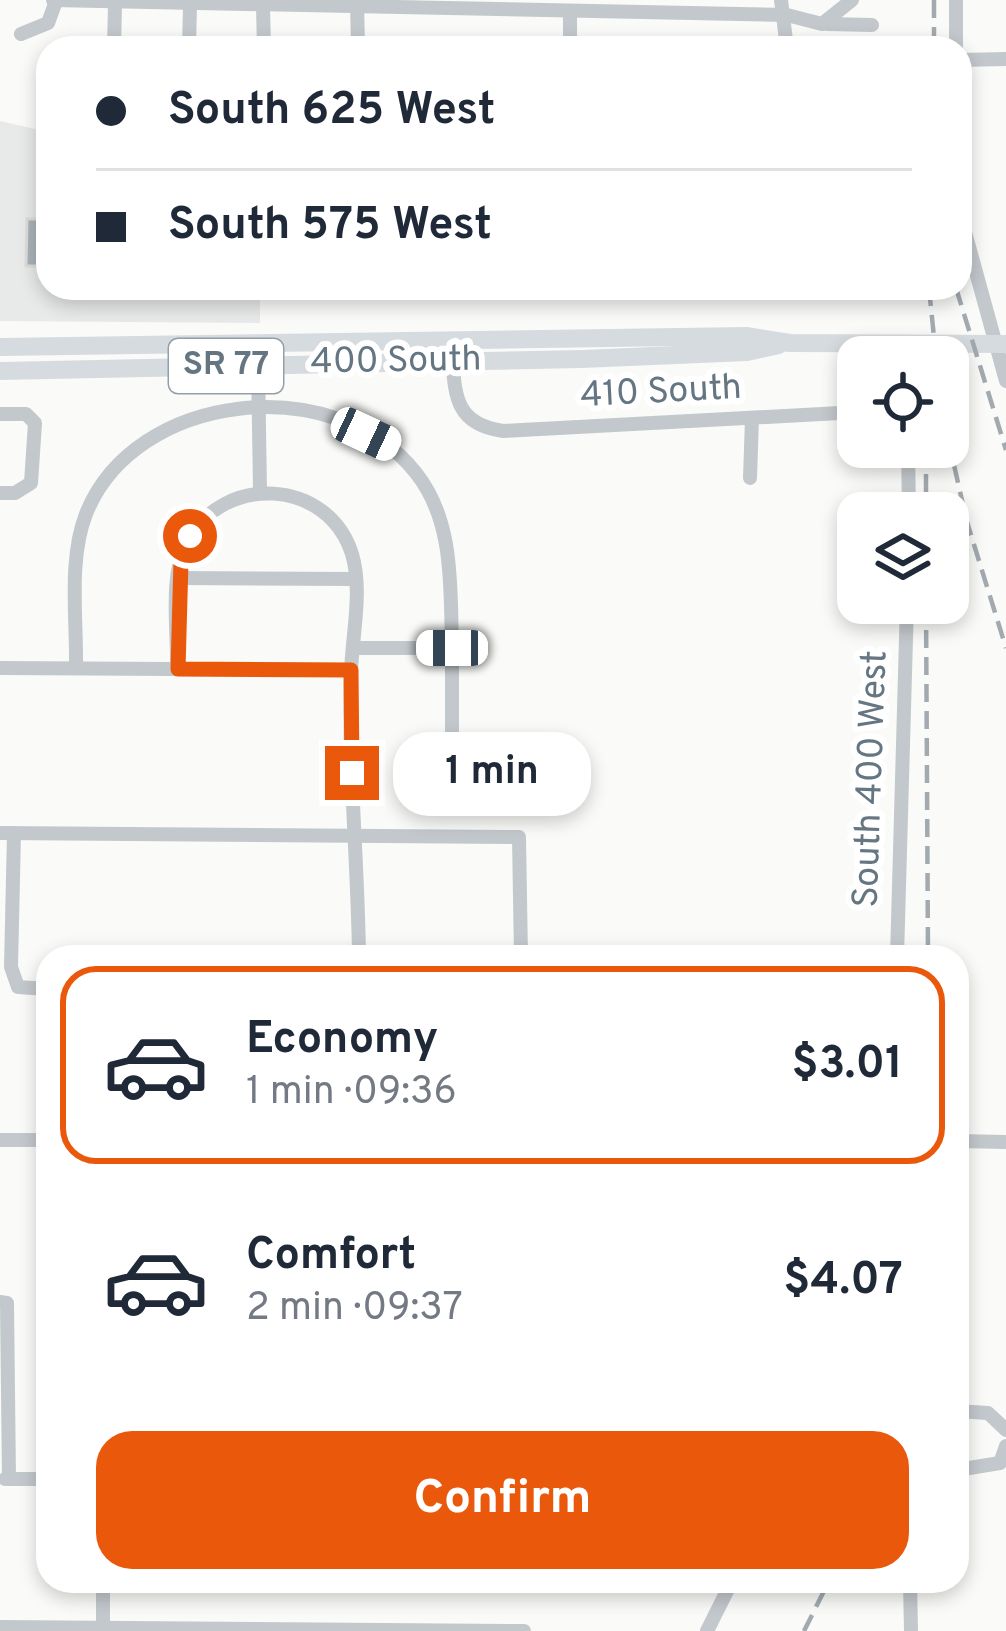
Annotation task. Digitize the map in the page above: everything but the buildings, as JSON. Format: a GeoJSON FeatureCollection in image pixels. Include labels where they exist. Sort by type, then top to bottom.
{"type":"FeatureCollection","features":[{"type":"Feature","properties":{"kind":"main road","name":"400 South"},"geometry":{"type":"LineString","coordinates":[[0,346],[746,336],[790,343],[1006,344]]}},
{"type":"Feature","properties":{"kind":"main road","name":"400 South"},"geometry":{"type":"LineString","coordinates":[[0,371],[747,352],[790,343]]}},
{"type":"Feature","properties":{"kind":"street"},"geometry":{"type":"LineString","coordinates":[[822,24],[852,0]]}},
{"type":"Feature","properties":{"kind":"street"},"geometry":{"type":"LineString","coordinates":[[956,0],[956,36]]}},
{"type":"Feature","properties":{"kind":"street"},"geometry":{"type":"LineString","coordinates":[[21,34],[48,23],[54,1],[263,7],[280,3],[515,5],[570,11],[590,6],[784,7],[822,24],[872,25]]}},
{"type":"Feature","properties":{"kind":"street"},"geometry":{"type":"LineString","coordinates":[[117,36],[125,3]]}},
{"type":"Feature","properties":{"kind":"street"},"geometry":{"type":"LineString","coordinates":[[357,4],[358,36]]}},
{"type":"Feature","properties":{"kind":"street"},"geometry":{"type":"LineString","coordinates":[[189,36],[190,6]]}},
{"type":"Feature","properties":{"kind":"street"},"geometry":{"type":"LineString","coordinates":[[263,7],[264,36]]}},
{"type":"Feature","properties":{"kind":"street"},"geometry":{"type":"LineString","coordinates":[[570,11],[570,36]]}},
{"type":"Feature","properties":{"kind":"street"},"geometry":{"type":"LineString","coordinates":[[972,60],[1006,59]]}},
{"type":"Feature","properties":{"kind":"street"},"geometry":{"type":"LineString","coordinates":[[972,257],[1006,381]]}},
{"type":"Feature","properties":{"kind":"street"},"geometry":{"type":"LineString","coordinates":[[990,322],[1006,314]]}},
{"type":"Feature","properties":{"kind":"street"},"geometry":{"type":"LineString","coordinates":[[452,340],[453,361]]}},
{"type":"Feature","properties":{"kind":"street","name":"410 South"},"geometry":{"type":"LineString","coordinates":[[453,361],[455,405],[470,421],[503,431],[837,413]]}},
{"type":"Feature","properties":{"kind":"street"},"geometry":{"type":"LineString","coordinates":[[258,365],[260,491]]}},
{"type":"Feature","properties":{"kind":"street"},"geometry":{"type":"LineString","coordinates":[[76,668],[78,543],[108,473],[130,448],[217,412],[258,407],[298,410],[343,422],[390,445],[419,476],[448,541],[452,732]]}},
{"type":"Feature","properties":{"kind":"street"},"geometry":{"type":"LineString","coordinates":[[0,414],[26,414],[35,423],[31,483],[15,493],[0,493]]}},
{"type":"Feature","properties":{"kind":"street"},"geometry":{"type":"LineString","coordinates":[[750,478],[752,418]]}},
{"type":"Feature","properties":{"kind":"street"},"geometry":{"type":"LineString","coordinates":[[178,669],[179,578],[184,548],[202,521],[229,500],[260,491],[292,496],[326,515],[349,547],[356,579],[351,670],[359,945]]}},
{"type":"Feature","properties":{"kind":"street"},"geometry":{"type":"LineString","coordinates":[[179,578],[356,579]]}},
{"type":"Feature","properties":{"kind":"street","name":"South 400 West"},"geometry":{"type":"LineString","coordinates":[[897,945],[906,624]]}},
{"type":"Feature","properties":{"kind":"street"},"geometry":{"type":"LineString","coordinates":[[353,648],[452,648]]}},
{"type":"Feature","properties":{"kind":"street"},"geometry":{"type":"LineString","coordinates":[[0,668],[351,670]]}},
{"type":"Feature","properties":{"kind":"street"},"geometry":{"type":"LineString","coordinates":[[36,988],[18,987],[11,967],[7,833],[519,837],[521,945]]}},
{"type":"Feature","properties":{"kind":"street"},"geometry":{"type":"LineString","coordinates":[[0,1139],[36,1140]]}},
{"type":"Feature","properties":{"kind":"street"},"geometry":{"type":"LineString","coordinates":[[969,1141],[1006,1142]]}},
{"type":"Feature","properties":{"kind":"street"},"geometry":{"type":"LineString","coordinates":[[4,1303],[5,1479],[36,1479]]}},
{"type":"Feature","properties":{"kind":"street"},"geometry":{"type":"LineString","coordinates":[[969,1412],[988,1413],[1006,1430]]}},
{"type":"Feature","properties":{"kind":"street"},"geometry":{"type":"LineString","coordinates":[[969,1468],[1000,1463],[1006,1446]]}},
{"type":"Feature","properties":{"kind":"street"},"geometry":{"type":"LineString","coordinates":[[104,1593],[104,1626]]}},
{"type":"Feature","properties":{"kind":"street"},"geometry":{"type":"LineString","coordinates":[[707,1631],[726,1593]]}},
{"type":"Feature","properties":{"kind":"street"},"geometry":{"type":"LineString","coordinates":[[910,1593],[911,1631]]}},
{"type":"Feature","properties":{"kind":"street"},"geometry":{"type":"LineString","coordinates":[[0,1627],[524,1631]]}},
{"type":"Feature","properties":{"kind":"shaded area"},"geometry":{"type":"Polygon","coordinates":[[[0,121],[36,129],[36,300],[260,300],[260,323],[0,321],[0,121]]]}},
{"type":"Feature","properties":{"kind":"railway"},"geometry":{"type":"LineString","coordinates":[[934,0],[934,36]]}},
{"type":"Feature","properties":{"kind":"railway"},"geometry":{"type":"LineString","coordinates":[[930,300],[934,336]]}},
{"type":"Feature","properties":{"kind":"railway"},"geometry":{"type":"LineString","coordinates":[[960,300],[1006,450]]}},
{"type":"Feature","properties":{"kind":"railway"},"geometry":{"type":"LineString","coordinates":[[926,468],[926,492]]}},
{"type":"Feature","properties":{"kind":"railway"},"geometry":{"type":"LineString","coordinates":[[955,468],[1006,648]]}},
{"type":"Feature","properties":{"kind":"railway"},"geometry":{"type":"LineString","coordinates":[[926,624],[928,945]]}},
{"type":"Feature","properties":{"kind":"railway"},"geometry":{"type":"LineString","coordinates":[[804,1631],[823,1593]]}},
{"type":"Feature","properties":{"kind":"route"},"geometry":{"type":"LineString","coordinates":[[190,536],[179,578],[178,669],[351,670],[352,773]]}}]}
